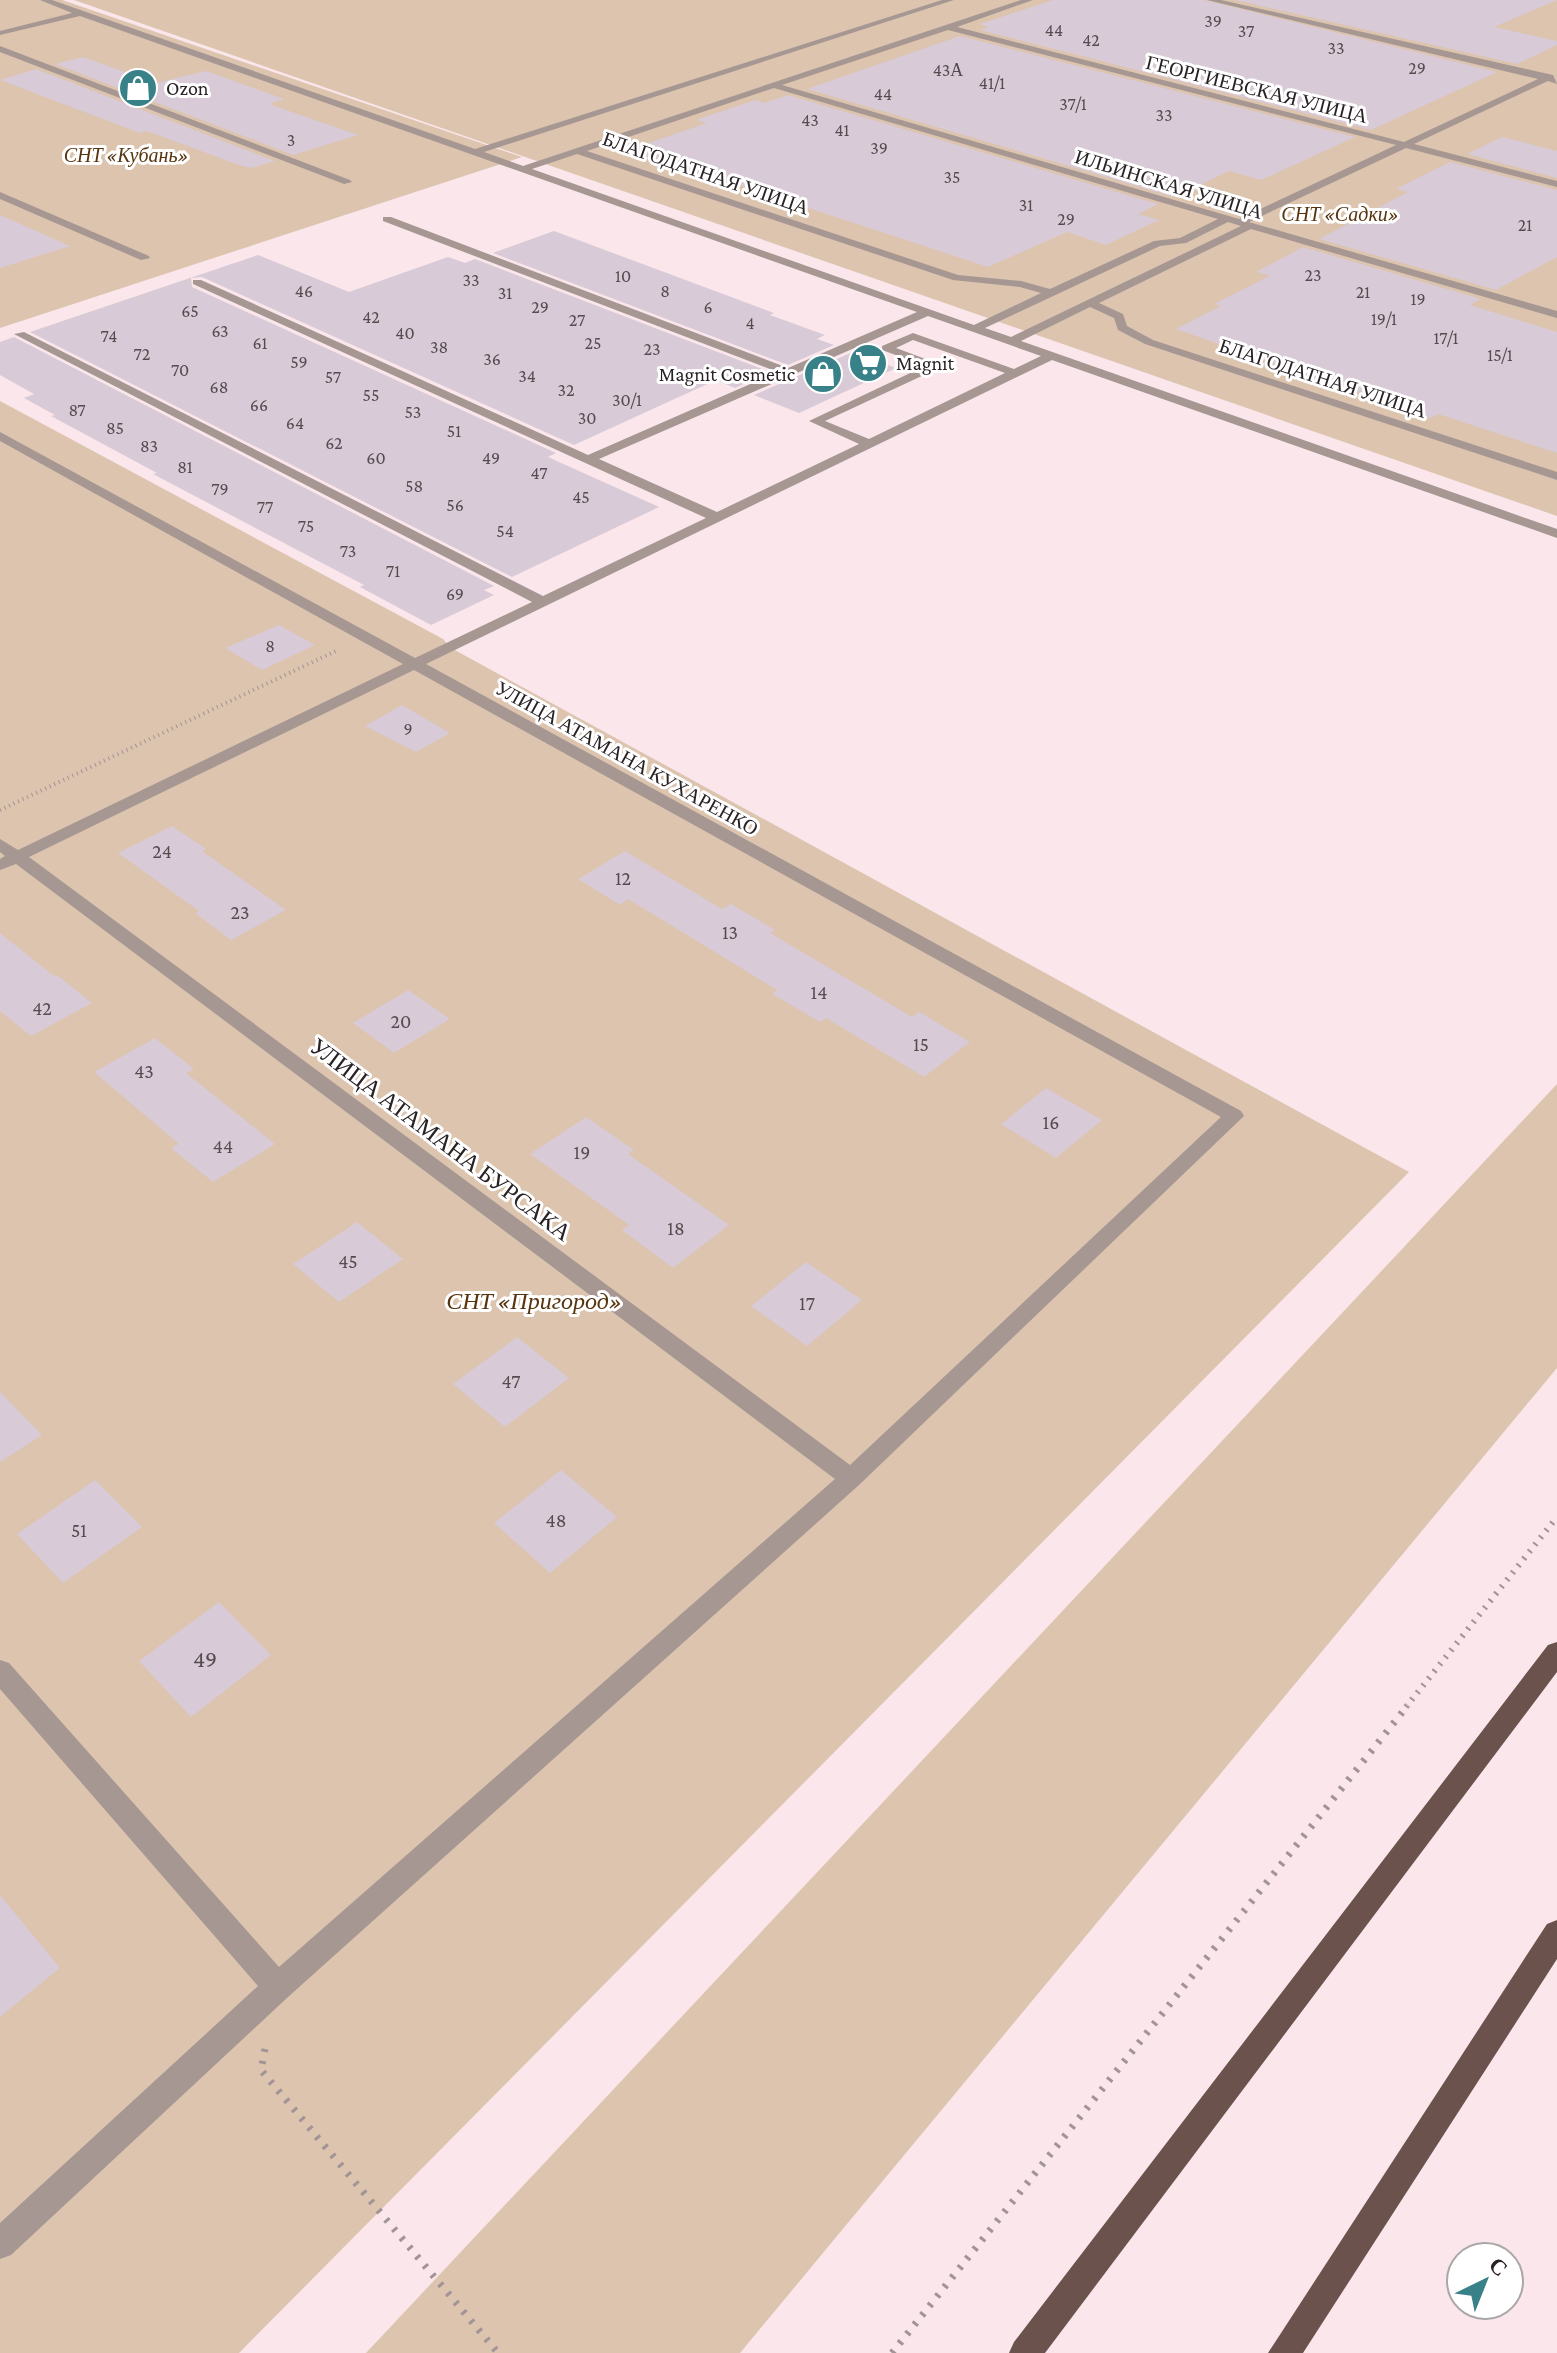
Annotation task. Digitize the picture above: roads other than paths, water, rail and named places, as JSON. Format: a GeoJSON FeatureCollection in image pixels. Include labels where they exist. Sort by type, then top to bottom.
{"type":"FeatureCollection","features":[{"type":"Feature","properties":{"kind":"main road"},"geometry":{"type":"LineString","coordinates":[[1025,2353],[1557,1653]]}},
{"type":"Feature","properties":{"kind":"main road"},"geometry":{"type":"LineString","coordinates":[[1284,2353],[1557,1934]]}},
{"type":"Feature","properties":{"kind":"street"},"geometry":{"type":"LineString","coordinates":[[44,0],[927,312]]}},
{"type":"Feature","properties":{"kind":"street"},"geometry":{"type":"LineString","coordinates":[[475,152],[950,0]]}},
{"type":"Feature","properties":{"kind":"street"},"geometry":{"type":"LineString","coordinates":[[523,169],[1029,0]]}},
{"type":"Feature","properties":{"kind":"street"},"geometry":{"type":"LineString","coordinates":[[1211,0],[1554,77]]}},
{"type":"Feature","properties":{"kind":"street"},"geometry":{"type":"LineString","coordinates":[[0,33],[81,13]]}},
{"type":"Feature","properties":{"kind":"street","name":"ГЕОРГИЕВСКАЯ УЛИЦА"},"geometry":{"type":"LineString","coordinates":[[948,27],[1557,184]]}},
{"type":"Feature","properties":{"kind":"street"},"geometry":{"type":"LineString","coordinates":[[0,49],[347,182]]}},
{"type":"Feature","properties":{"kind":"street"},"geometry":{"type":"LineString","coordinates":[[1010,342],[1404,145],[1554,77]]}},
{"type":"Feature","properties":{"kind":"street","name":"ИЛЬИНСКАЯ УЛИЦА"},"geometry":{"type":"LineString","coordinates":[[772,85],[1557,315]]}},
{"type":"Feature","properties":{"kind":"street","name":"БЛАГОДАТНАЯ УЛИЦА"},"geometry":{"type":"LineString","coordinates":[[578,151],[957,278],[1021,284],[1052,293]]}},
{"type":"Feature","properties":{"kind":"street"},"geometry":{"type":"LineString","coordinates":[[0,195],[145,258]]}},
{"type":"Feature","properties":{"kind":"street"},"geometry":{"type":"LineString","coordinates":[[387,219],[788,372]]}},
{"type":"Feature","properties":{"kind":"street"},"geometry":{"type":"LineString","coordinates":[[974,329],[1158,243],[1182,241],[1225,219]]}},
{"type":"Feature","properties":{"kind":"street"},"geometry":{"type":"LineString","coordinates":[[197,282],[718,518]]}},
{"type":"Feature","properties":{"kind":"street","name":"БЛАГОДАТНАЯ УЛИЦА"},"geometry":{"type":"LineString","coordinates":[[1089,303],[1119,316],[1122,328],[1149,342],[1557,476]]}},
{"type":"Feature","properties":{"kind":"street"},"geometry":{"type":"LineString","coordinates":[[927,312],[931,328],[1015,373]]}},
{"type":"Feature","properties":{"kind":"street"},"geometry":{"type":"LineString","coordinates":[[589,459],[927,312]]}},
{"type":"Feature","properties":{"kind":"street"},"geometry":{"type":"LineString","coordinates":[[870,444],[815,421],[935,366],[886,348],[931,328],[974,329],[1557,534]]}},
{"type":"Feature","properties":{"kind":"street"},"geometry":{"type":"LineString","coordinates":[[20,334],[544,602]]}},
{"type":"Feature","properties":{"kind":"street"},"geometry":{"type":"LineString","coordinates":[[9,860],[1050,356]]}},
{"type":"Feature","properties":{"kind":"street","name":"УЛИЦА АТАМАНА КУХАРЕНКО"},"geometry":{"type":"LineString","coordinates":[[0,436],[1234,1116],[851,1478]]}},
{"type":"Feature","properties":{"kind":"street","name":"УЛИЦА АТАМАНА БУРСАКА"},"geometry":{"type":"LineString","coordinates":[[0,844],[9,860],[851,1478]]}},
{"type":"Feature","properties":{"kind":"street"},"geometry":{"type":"LineString","coordinates":[[0,2244],[278,1987],[851,1478]]}},
{"type":"Feature","properties":{"kind":"street"},"geometry":{"type":"LineString","coordinates":[[0,1671],[278,1987]]}},
{"type":"Feature","properties":{"kind":"place","name":"Ozon"},"geometry":{"type":"Point","coordinates":[138,88]}},
{"type":"Feature","properties":{"kind":"place","name":"Magnit"},"geometry":{"type":"Point","coordinates":[868,363]}},
{"type":"Feature","properties":{"kind":"place","name":"Magnit Cosmetic"},"geometry":{"type":"Point","coordinates":[823,374]}},
{"type":"Feature","properties":{"kind":"park label","name":"СНТ «Кубань»"},"geometry":{"type":"Point","coordinates":[126,155]}},
{"type":"Feature","properties":{"kind":"park label","name":"СНТ «Садки»"},"geometry":{"type":"Point","coordinates":[1340,214]}},
{"type":"Feature","properties":{"kind":"park label","name":"СНТ «Пригород»"},"geometry":{"type":"Point","coordinates":[534,1300]}}]}
